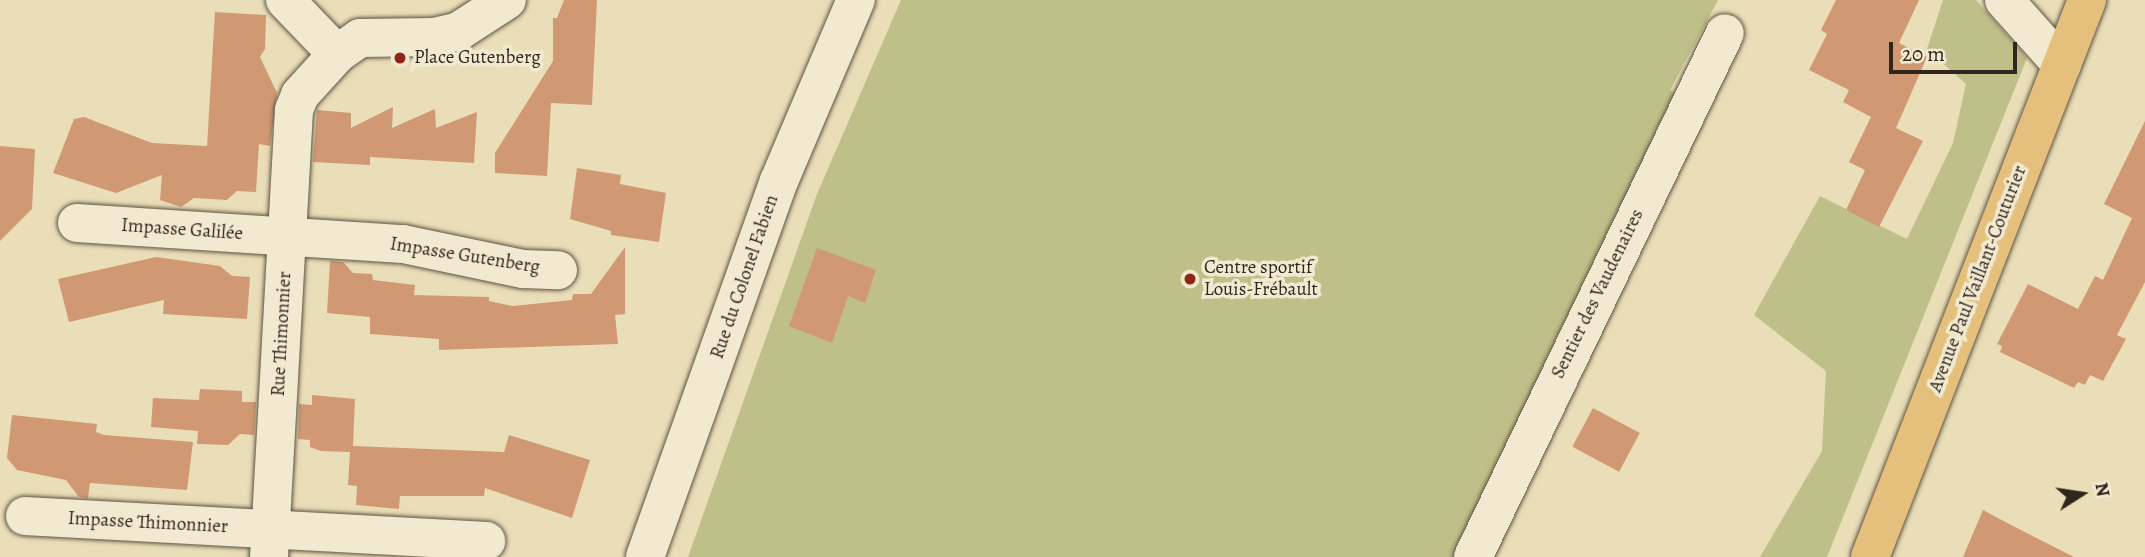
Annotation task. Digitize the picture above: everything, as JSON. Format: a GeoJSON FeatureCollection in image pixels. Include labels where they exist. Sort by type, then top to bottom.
{"type":"FeatureCollection","features":[{"type":"Feature","properties":{"kind":"main road","name":"Avenue Paul Vaillant-Couturier"},"geometry":{"type":"LineString","coordinates":[[1870,557],[2087,0]]}},
{"type":"Feature","properties":{"kind":"street"},"geometry":{"type":"LineString","coordinates":[[285,0],[337,54],[360,38],[434,37],[458,31],[508,0]]}},
{"type":"Feature","properties":{"kind":"street","name":"Rue du Colonel Fabien"},"geometry":{"type":"LineString","coordinates":[[645,557],[779,181],[856,0]]}},
{"type":"Feature","properties":{"kind":"street"},"geometry":{"type":"LineString","coordinates":[[2004,0],[2062,65]]}},
{"type":"Feature","properties":{"kind":"street","name":"Sentier des Vaudenaires"},"geometry":{"type":"LineString","coordinates":[[1473,557],[1725,33]]}},
{"type":"Feature","properties":{"kind":"street","name":"Rue Thimonnier"},"geometry":{"type":"LineString","coordinates":[[270,543],[294,110],[313,78],[337,54]]}},
{"type":"Feature","properties":{"kind":"street","name":"Impasse Galilée"},"geometry":{"type":"LineString","coordinates":[[77,223],[288,237]]}},
{"type":"Feature","properties":{"kind":"street","name":"Impasse Gutenberg"},"geometry":{"type":"LineString","coordinates":[[288,237],[403,244],[523,269],[558,270]]}},
{"type":"Feature","properties":{"kind":"street","name":"Impasse Thimonnier"},"geometry":{"type":"LineString","coordinates":[[25,516],[270,543],[486,541]]}},
{"type":"Feature","properties":{"kind":"green space","name":"Centre sportif Louis-Frébault"},"geometry":{"type":"Polygon","coordinates":[[[901,0],[1718,0],[1670,90],[1681,97],[1459,557],[688,557],[817,194],[901,0]]]}},
{"type":"Feature","properties":{"kind":"green space"},"geometry":{"type":"Polygon","coordinates":[[[1943,0],[1976,0],[2027,58],[1827,557],[1760,557],[1822,451],[1826,371],[1754,315],[1820,196],[1907,239],[1953,143],[1966,84],[1927,49],[1943,0]]]}},
{"type":"Feature","properties":{"kind":"building"},"geometry":{"type":"Polygon","coordinates":[[[564,0],[597,0],[592,105],[551,103],[547,176],[495,173],[495,153],[553,61],[553,18],[557,18],[564,0]]]}},
{"type":"Feature","properties":{"kind":"building"},"geometry":{"type":"Polygon","coordinates":[[[1836,0],[1919,0],[1899,43],[1927,57],[1896,128],[1923,141],[1879,227],[1846,210],[1865,170],[1849,162],[1871,117],[1843,102],[1849,90],[1809,70],[1827,34],[1821,30],[1836,0]]]}},
{"type":"Feature","properties":{"kind":"building"},"geometry":{"type":"Polygon","coordinates":[[[215,12],[266,15],[265,49],[260,57],[277,93],[270,146],[259,144],[256,192],[237,191],[227,200],[194,198],[181,207],[160,200],[162,175],[116,193],[53,173],[74,119],[84,117],[152,143],[207,146],[215,12]]]}},
{"type":"Feature","properties":{"kind":"building"},"geometry":{"type":"Polygon","coordinates":[[[393,107],[392,128],[435,109],[436,128],[477,112],[474,163],[370,157],[370,165],[313,162],[317,110],[351,113],[351,128],[393,107]]]}},
{"type":"Feature","properties":{"kind":"building"},"geometry":{"type":"Polygon","coordinates":[[[2145,121],[2145,282],[2117,335],[2126,339],[2103,381],[2090,375],[2085,385],[2078,382],[2074,388],[2000,352],[2002,346],[1997,344],[2028,284],[2078,309],[2095,276],[2103,280],[2132,218],[2104,204],[2145,121]]]}},
{"type":"Feature","properties":{"kind":"building"},"geometry":{"type":"Polygon","coordinates":[[[0,146],[35,149],[32,209],[0,241],[0,146]]]}},
{"type":"Feature","properties":{"kind":"building"},"geometry":{"type":"Polygon","coordinates":[[[577,168],[621,175],[620,184],[666,193],[659,242],[611,235],[611,231],[570,219],[577,168]]]}},
{"type":"Feature","properties":{"kind":"building"},"geometry":{"type":"Polygon","coordinates":[[[625,247],[625,314],[615,315],[618,344],[439,350],[439,339],[370,334],[370,317],[327,313],[330,261],[343,262],[353,273],[372,274],[373,280],[415,285],[414,295],[489,297],[489,301],[513,306],[572,300],[573,294],[591,294],[625,247]]]}},
{"type":"Feature","properties":{"kind":"building"},"geometry":{"type":"Polygon","coordinates":[[[817,248],[876,270],[865,303],[848,296],[832,343],[789,326],[817,248]]]}},
{"type":"Feature","properties":{"kind":"building"},"geometry":{"type":"Polygon","coordinates":[[[156,257],[220,266],[232,276],[250,277],[247,319],[163,314],[164,300],[69,322],[58,279],[156,257]]]}},
{"type":"Feature","properties":{"kind":"building"},"geometry":{"type":"Polygon","coordinates":[[[200,389],[242,391],[242,402],[256,402],[254,435],[240,434],[228,445],[197,444],[198,431],[151,427],[153,398],[199,400],[200,389]]]}},
{"type":"Feature","properties":{"kind":"building"},"geometry":{"type":"Polygon","coordinates":[[[312,395],[355,399],[353,446],[504,452],[509,435],[590,460],[572,518],[485,488],[484,496],[400,496],[399,509],[356,505],[357,486],[348,485],[350,452],[321,451],[310,447],[310,440],[298,439],[299,404],[312,405],[312,395]]]}},
{"type":"Feature","properties":{"kind":"building"},"geometry":{"type":"Polygon","coordinates":[[[1593,408],[1640,433],[1619,472],[1572,447],[1593,408]]]}},
{"type":"Feature","properties":{"kind":"building"},"geometry":{"type":"Polygon","coordinates":[[[12,415],[97,424],[96,432],[104,435],[193,442],[187,490],[90,483],[88,498],[79,497],[66,480],[17,470],[7,458],[12,415]]]}},
{"type":"Feature","properties":{"kind":"building"},"geometry":{"type":"Polygon","coordinates":[[[1983,510],[2013,526],[2074,557],[1963,557],[1983,510]]]}},
{"type":"Feature","properties":{"kind":"place","name":"Place Gutenberg"},"geometry":{"type":"Point","coordinates":[400,58]}},
{"type":"Feature","properties":{"kind":"place","name":"Centre sportif Louis-Frébault"},"geometry":{"type":"Point","coordinates":[1190,279]}}]}
